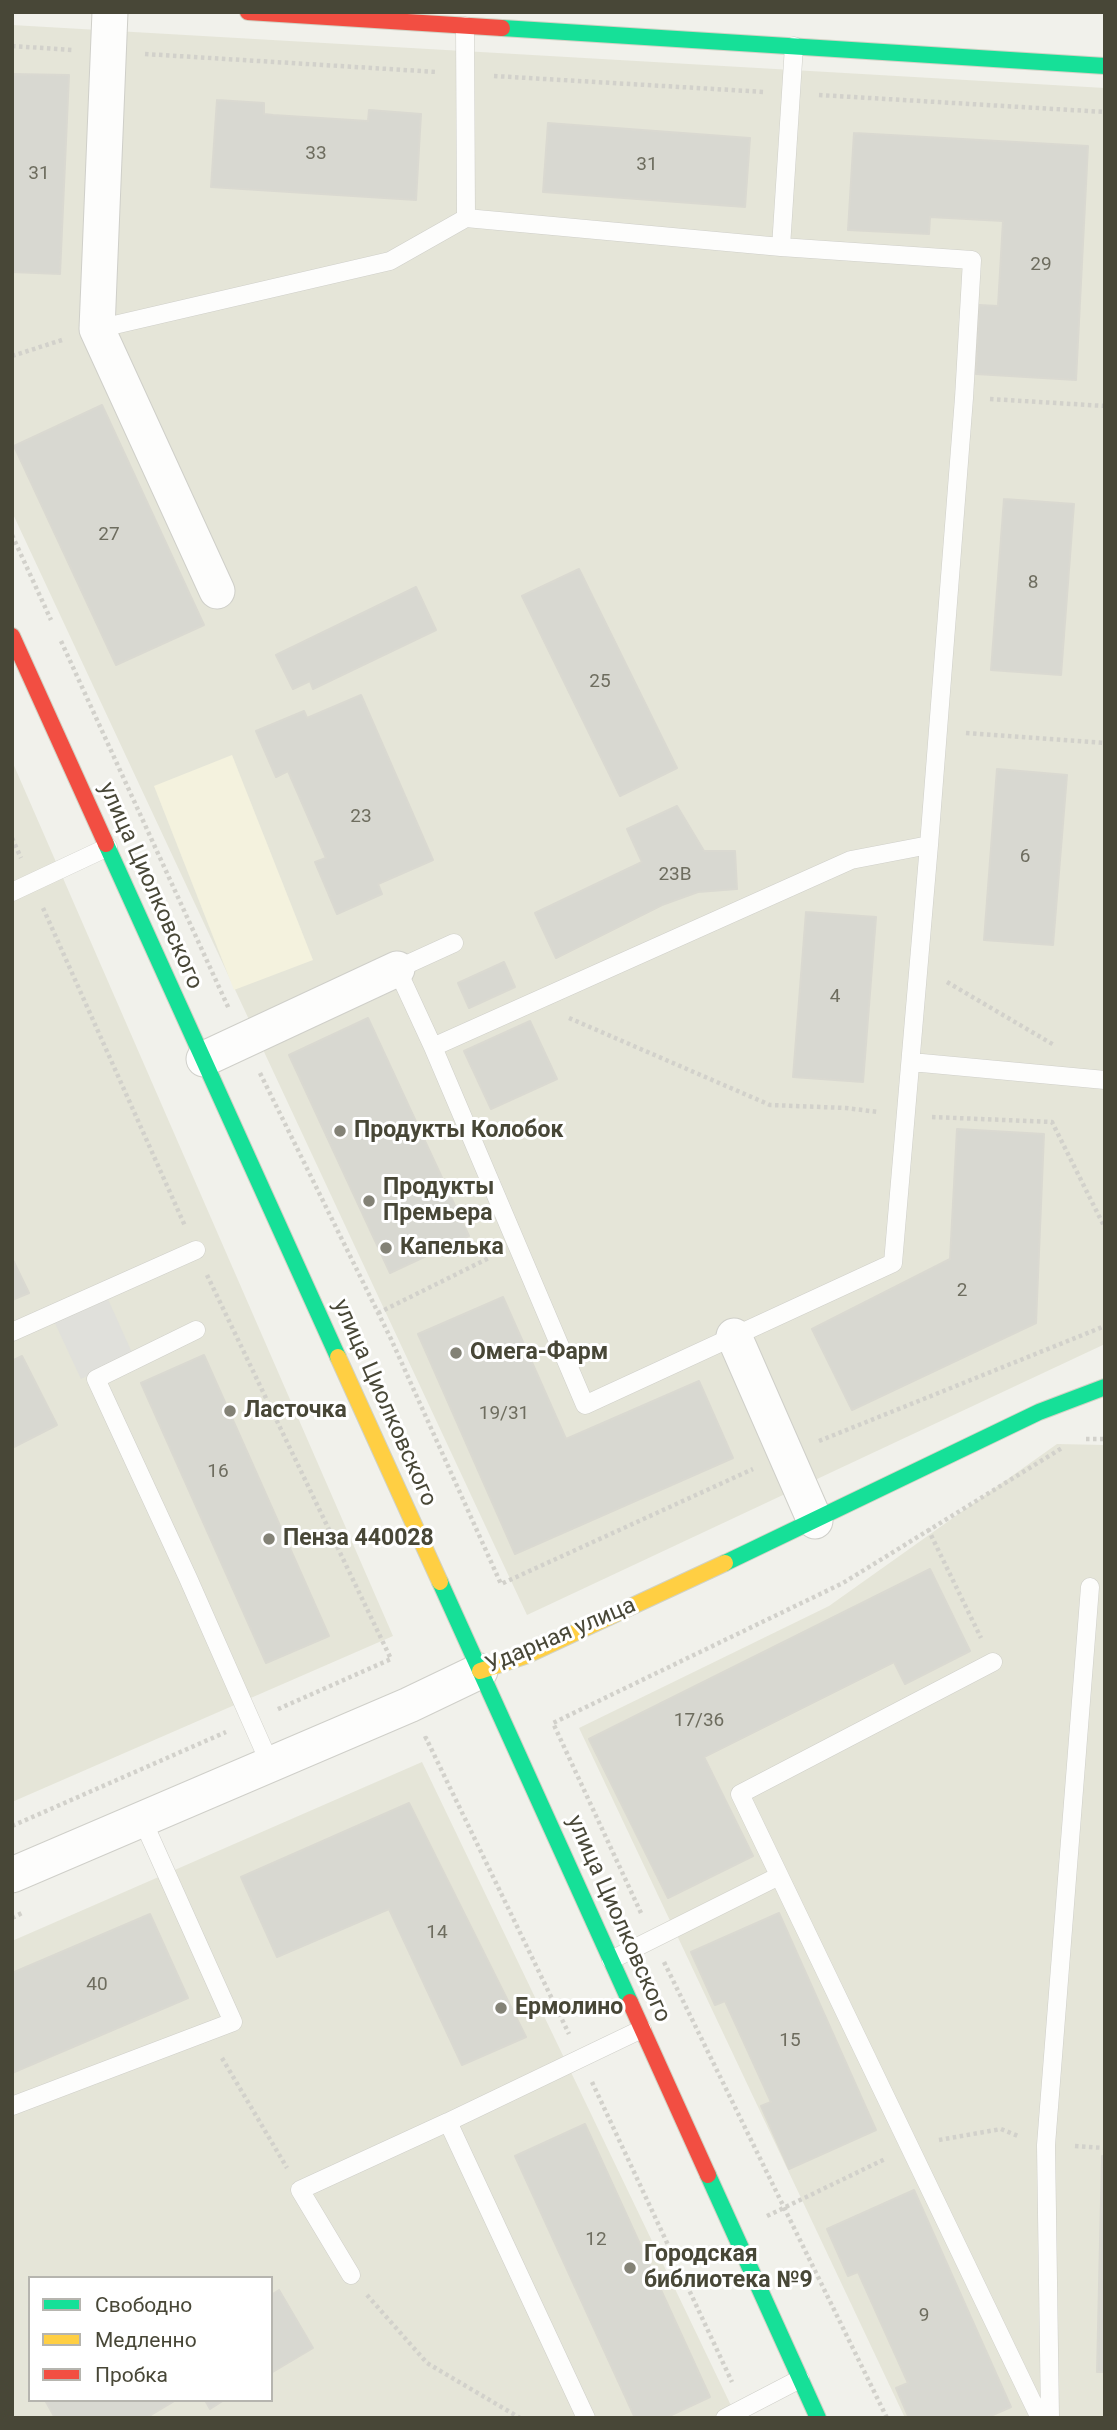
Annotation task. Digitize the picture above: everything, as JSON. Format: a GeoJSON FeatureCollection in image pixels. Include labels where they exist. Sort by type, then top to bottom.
{"type":"FeatureCollection","features":[{"type":"Feature","properties":{"kind":"main road"},"geometry":{"type":"LineString","coordinates":[[248,12],[466,26],[546,21],[794,46],[1105,66]]}},
{"type":"Feature","properties":{"kind":"main road","name":"улица Циолковского"},"geometry":{"type":"LineString","coordinates":[[12,636],[818,2418]]}},
{"type":"Feature","properties":{"kind":"main road","name":"Ударная улица"},"geometry":{"type":"LineString","coordinates":[[480,1671],[525,1656],[815,1521],[1039,1412],[1105,1387]]}},
{"type":"Feature","properties":{"kind":"street"},"geometry":{"type":"LineString","coordinates":[[110,12],[97,330],[217,591]]}},
{"type":"Feature","properties":{"kind":"street"},"geometry":{"type":"LineString","coordinates":[[204,1059],[397,969]]}},
{"type":"Feature","properties":{"kind":"street"},"geometry":{"type":"LineString","coordinates":[[734,1336],[815,1521]]}},
{"type":"Feature","properties":{"kind":"street","name":"Ударная улица"},"geometry":{"type":"LineString","coordinates":[[12,1875],[409,1705],[480,1671]]}},
{"type":"Feature","properties":{"kind":"lane"},"geometry":{"type":"LineString","coordinates":[[466,26],[466,218]]}},
{"type":"Feature","properties":{"kind":"lane"},"geometry":{"type":"LineString","coordinates":[[781,247],[794,46]]}},
{"type":"Feature","properties":{"kind":"lane"},"geometry":{"type":"LineString","coordinates":[[97,330],[390,261],[466,218],[781,247],[972,260],[938,731],[893,1263],[585,1405],[433,1047],[397,969],[454,943]]}},
{"type":"Feature","properties":{"kind":"lane"},"geometry":{"type":"LineString","coordinates":[[433,1047],[851,859],[929,845]]}},
{"type":"Feature","properties":{"kind":"lane"},"geometry":{"type":"LineString","coordinates":[[12,892],[108,847]]}},
{"type":"Feature","properties":{"kind":"lane"},"geometry":{"type":"LineString","coordinates":[[911,1062],[1105,1080]]}},
{"type":"Feature","properties":{"kind":"lane"},"geometry":{"type":"LineString","coordinates":[[12,1332],[196,1250]]}},
{"type":"Feature","properties":{"kind":"lane"},"geometry":{"type":"LineString","coordinates":[[196,1330],[96,1379],[270,1764]]}},
{"type":"Feature","properties":{"kind":"lane"},"geometry":{"type":"LineString","coordinates":[[1050,2418],[1046,2145],[1090,1587]]}},
{"type":"Feature","properties":{"kind":"lane"},"geometry":{"type":"LineString","coordinates":[[993,1662],[740,1794],[1040,2418]]}},
{"type":"Feature","properties":{"kind":"lane"},"geometry":{"type":"LineString","coordinates":[[12,2106],[233,2022],[142,1819]]}},
{"type":"Feature","properties":{"kind":"lane"},"geometry":{"type":"LineString","coordinates":[[611,1960],[779,1876]]}},
{"type":"Feature","properties":{"kind":"lane"},"geometry":{"type":"LineString","coordinates":[[351,2275],[300,2190],[642,2029]]}},
{"type":"Feature","properties":{"kind":"lane"},"geometry":{"type":"LineString","coordinates":[[448,2122],[586,2418]]}},
{"type":"Feature","properties":{"kind":"lane"},"geometry":{"type":"LineString","coordinates":[[725,2418],[800,2379]]}},
{"type":"Feature","properties":{"kind":"path"},"geometry":{"type":"LineString","coordinates":[[12,46],[1105,112]]}},
{"type":"Feature","properties":{"kind":"path"},"geometry":{"type":"LineString","coordinates":[[12,356],[97,330]]}},
{"type":"Feature","properties":{"kind":"path"},"geometry":{"type":"LineString","coordinates":[[964,398],[1105,406]]}},
{"type":"Feature","properties":{"kind":"path"},"geometry":{"type":"LineString","coordinates":[[12,535],[244,1041]]}},
{"type":"Feature","properties":{"kind":"path"},"geometry":{"type":"LineString","coordinates":[[938,731],[1105,743]]}},
{"type":"Feature","properties":{"kind":"path"},"geometry":{"type":"LineString","coordinates":[[919,965],[1058,1048]]}},
{"type":"Feature","properties":{"kind":"path"},"geometry":{"type":"LineString","coordinates":[[533,1003],[770,1105],[846,1108],[907,1116],[1052,1122],[1105,1228]]}},
{"type":"Feature","properties":{"kind":"path"},"geometry":{"type":"LineString","coordinates":[[378,1313],[517,1244]]}},
{"type":"Feature","properties":{"kind":"path"},"geometry":{"type":"LineString","coordinates":[[1077,1439],[1105,1438]]}},
{"type":"Feature","properties":{"kind":"path"},"geometry":{"type":"LineString","coordinates":[[887,2418],[653,1939],[553,1723],[843,1583],[1066,1446]]}},
{"type":"Feature","properties":{"kind":"path"},"geometry":{"type":"LineString","coordinates":[[928,1529],[993,1662]]}},
{"type":"Feature","properties":{"kind":"path"},"geometry":{"type":"LineString","coordinates":[[12,1826],[391,1659]]}},
{"type":"Feature","properties":{"kind":"path"},"geometry":{"type":"LineString","coordinates":[[207,2033],[300,2190]]}},
{"type":"Feature","properties":{"kind":"path"},"geometry":{"type":"LineString","coordinates":[[351,2275],[427,2363],[520,2418]]}},
{"type":"Feature","properties":{"kind":"shaded area"},"geometry":{"type":"Polygon","coordinates":[[[12,25],[1105,88],[1105,1344],[527,1615],[12,512],[12,25]]]}},
{"type":"Feature","properties":{"kind":"shaded area"},"geometry":{"type":"Polygon","coordinates":[[[232,755],[313,960],[234,990],[154,786],[232,755]]]}},
{"type":"Feature","properties":{"kind":"shaded area"},"geometry":{"type":"Polygon","coordinates":[[[12,761],[393,1636],[12,1802],[12,761]]]}},
{"type":"Feature","properties":{"kind":"shaded area"},"geometry":{"type":"Polygon","coordinates":[[[107,1297],[133,1355],[81,1379],[54,1321],[107,1297]]]}},
{"type":"Feature","properties":{"kind":"shaded area"},"geometry":{"type":"Polygon","coordinates":[[[1057,1444],[1105,1445],[1105,2418],[905,2418],[579,1728],[829,1606],[1057,1444]]]}},
{"type":"Feature","properties":{"kind":"shaded area"},"geometry":{"type":"Polygon","coordinates":[[[422,1762],[737,2418],[12,2418],[12,1941],[422,1762]]]}},
{"type":"Feature","properties":{"kind":"building"},"geometry":{"type":"Polygon","coordinates":[[[12,74],[69,75],[60,274],[12,272],[12,74]]]}},
{"type":"Feature","properties":{"kind":"building"},"geometry":{"type":"Polygon","coordinates":[[[217,100],[264,103],[264,114],[273,115],[368,121],[369,110],[421,114],[416,200],[211,187],[217,100]]]}},
{"type":"Feature","properties":{"kind":"building"},"geometry":{"type":"Polygon","coordinates":[[[548,123],[750,138],[745,207],[543,192],[548,123]]]}},
{"type":"Feature","properties":{"kind":"building"},"geometry":{"type":"Polygon","coordinates":[[[854,133],[1088,146],[1076,380],[976,374],[979,305],[998,306],[1003,221],[930,217],[929,234],[848,230],[854,133]]]}},
{"type":"Feature","properties":{"kind":"building"},"geometry":{"type":"Polygon","coordinates":[[[102,405],[204,625],[116,665],[14,446],[102,405]]]}},
{"type":"Feature","properties":{"kind":"building"},"geometry":{"type":"Polygon","coordinates":[[[1004,499],[1074,504],[1061,675],[991,670],[1004,499]]]}},
{"type":"Feature","properties":{"kind":"building"},"geometry":{"type":"Polygon","coordinates":[[[579,569],[677,768],[620,796],[522,596],[579,569]]]}},
{"type":"Feature","properties":{"kind":"building"},"geometry":{"type":"Polygon","coordinates":[[[416,587],[436,630],[313,689],[310,681],[293,689],[276,655],[416,587]]]}},
{"type":"Feature","properties":{"kind":"building"},"geometry":{"type":"Polygon","coordinates":[[[361,695],[433,860],[378,884],[382,894],[337,914],[315,862],[326,858],[288,771],[276,777],[256,731],[304,711],[307,718],[361,695]]]}},
{"type":"Feature","properties":{"kind":"building"},"geometry":{"type":"Polygon","coordinates":[[[997,769],[1067,775],[1053,945],[984,940],[997,769]]]}},
{"type":"Feature","properties":{"kind":"building"},"geometry":{"type":"Polygon","coordinates":[[[677,806],[704,851],[735,851],[737,889],[698,892],[662,905],[556,958],[535,913],[642,862],[627,829],[677,806]]]}},
{"type":"Feature","properties":{"kind":"building"},"geometry":{"type":"Polygon","coordinates":[[[806,912],[876,917],[863,1082],[793,1077],[806,912]]]}},
{"type":"Feature","properties":{"kind":"building"},"geometry":{"type":"Polygon","coordinates":[[[504,962],[515,987],[469,1008],[458,983],[504,962]]]}},
{"type":"Feature","properties":{"kind":"building"},"geometry":{"type":"Polygon","coordinates":[[[368,1018],[469,1236],[390,1273],[289,1055],[368,1018]]]}},
{"type":"Feature","properties":{"kind":"building"},"geometry":{"type":"Polygon","coordinates":[[[530,1021],[557,1079],[491,1109],[464,1051],[530,1021]]]}},
{"type":"Feature","properties":{"kind":"building"},"geometry":{"type":"Polygon","coordinates":[[[957,1129],[1044,1134],[1036,1323],[852,1410],[812,1329],[950,1259],[957,1129]]]}},
{"type":"Feature","properties":{"kind":"building"},"geometry":{"type":"Polygon","coordinates":[[[12,1258],[29,1293],[12,1300],[12,1258]]]}},
{"type":"Feature","properties":{"kind":"building"},"geometry":{"type":"Polygon","coordinates":[[[503,1297],[566,1439],[699,1381],[733,1458],[515,1554],[418,1334],[503,1297]]]}},
{"type":"Feature","properties":{"kind":"building"},"geometry":{"type":"Polygon","coordinates":[[[204,1355],[329,1636],[266,1663],[141,1383],[204,1355]]]}},
{"type":"Feature","properties":{"kind":"building"},"geometry":{"type":"Polygon","coordinates":[[[22,1356],[57,1425],[12,1448],[12,1361],[22,1356]]]}},
{"type":"Feature","properties":{"kind":"building"},"geometry":{"type":"Polygon","coordinates":[[[930,1569],[970,1651],[905,1684],[894,1662],[704,1757],[753,1856],[668,1898],[589,1739],[930,1569]]]}},
{"type":"Feature","properties":{"kind":"building"},"geometry":{"type":"Polygon","coordinates":[[[409,1803],[526,2037],[462,2065],[389,1909],[277,1957],[241,1877],[409,1803]]]}},
{"type":"Feature","properties":{"kind":"building"},"geometry":{"type":"Polygon","coordinates":[[[779,1913],[876,2130],[789,2169],[761,2106],[771,2102],[725,2001],[715,2005],[691,1952],[779,1913]]]}},
{"type":"Feature","properties":{"kind":"building"},"geometry":{"type":"Polygon","coordinates":[[[150,1914],[188,1998],[12,2073],[12,1973],[150,1914]]]}},
{"type":"Feature","properties":{"kind":"building"},"geometry":{"type":"Polygon","coordinates":[[[585,2124],[710,2397],[665,2418],[635,2418],[515,2156],[585,2124]]]}},
{"type":"Feature","properties":{"kind":"building"},"geometry":{"type":"Polygon","coordinates":[[[1102,2156],[1105,2156],[1105,2372],[1097,2372],[1102,2156]]]}},
{"type":"Feature","properties":{"kind":"building"},"geometry":{"type":"Polygon","coordinates":[[[914,2190],[1011,2407],[986,2418],[909,2418],[896,2388],[908,2383],[858,2272],[848,2276],[827,2229],[914,2190]]]}},
{"type":"Feature","properties":{"kind":"building"},"geometry":{"type":"Polygon","coordinates":[[[279,2290],[313,2348],[273,2372],[273,2294],[279,2290]]]}},
{"type":"Feature","properties":{"kind":"building"},"geometry":{"type":"Polygon","coordinates":[[[46,2402],[173,2402],[146,2418],[55,2418],[46,2402]]]}},
{"type":"Feature","properties":{"kind":"building"},"geometry":{"type":"Polygon","coordinates":[[[206,2402],[221,2402],[210,2409],[206,2402]]]}},
{"type":"Feature","properties":{"kind":"traffic: fast"},"geometry":{"type":"LineString","coordinates":[[502,28],[1105,66]]}},
{"type":"Feature","properties":{"kind":"traffic: fast"},"geometry":{"type":"LineString","coordinates":[[106,844],[338,1357]]}},
{"type":"Feature","properties":{"kind":"traffic: fast"},"geometry":{"type":"LineString","coordinates":[[725,1563],[1039,1412],[1105,1387]]}},
{"type":"Feature","properties":{"kind":"traffic: fast"},"geometry":{"type":"LineString","coordinates":[[440,1582],[630,2002]]}},
{"type":"Feature","properties":{"kind":"traffic: fast"},"geometry":{"type":"LineString","coordinates":[[708,2175],[818,2418]]}},
{"type":"Feature","properties":{"kind":"traffic: slow"},"geometry":{"type":"LineString","coordinates":[[338,1357],[440,1582]]}},
{"type":"Feature","properties":{"kind":"traffic: slow"},"geometry":{"type":"LineString","coordinates":[[480,1671],[525,1656],[725,1563]]}},
{"type":"Feature","properties":{"kind":"traffic: jam"},"geometry":{"type":"LineString","coordinates":[[248,12],[502,28]]}},
{"type":"Feature","properties":{"kind":"traffic: jam"},"geometry":{"type":"LineString","coordinates":[[12,636],[106,844]]}},
{"type":"Feature","properties":{"kind":"traffic: jam"},"geometry":{"type":"LineString","coordinates":[[630,2002],[708,2175]]}},
{"type":"Feature","properties":{"kind":"place","name":"Продукты Колобок"},"geometry":{"type":"Point","coordinates":[340,1131]}},
{"type":"Feature","properties":{"kind":"place","name":"Продукты Премьера"},"geometry":{"type":"Point","coordinates":[369,1201]}},
{"type":"Feature","properties":{"kind":"place","name":"Капелька"},"geometry":{"type":"Point","coordinates":[386,1248]}},
{"type":"Feature","properties":{"kind":"place","name":"Омега-Фарм"},"geometry":{"type":"Point","coordinates":[456,1353]}},
{"type":"Feature","properties":{"kind":"place","name":"Ласточка"},"geometry":{"type":"Point","coordinates":[230,1411]}},
{"type":"Feature","properties":{"kind":"place","name":"Пенза 440028"},"geometry":{"type":"Point","coordinates":[269,1539]}},
{"type":"Feature","properties":{"kind":"place","name":"Ермолино"},"geometry":{"type":"Point","coordinates":[501,2008]}},
{"type":"Feature","properties":{"kind":"place","name":"Городская библиотека №9"},"geometry":{"type":"Point","coordinates":[630,2268]}}]}
